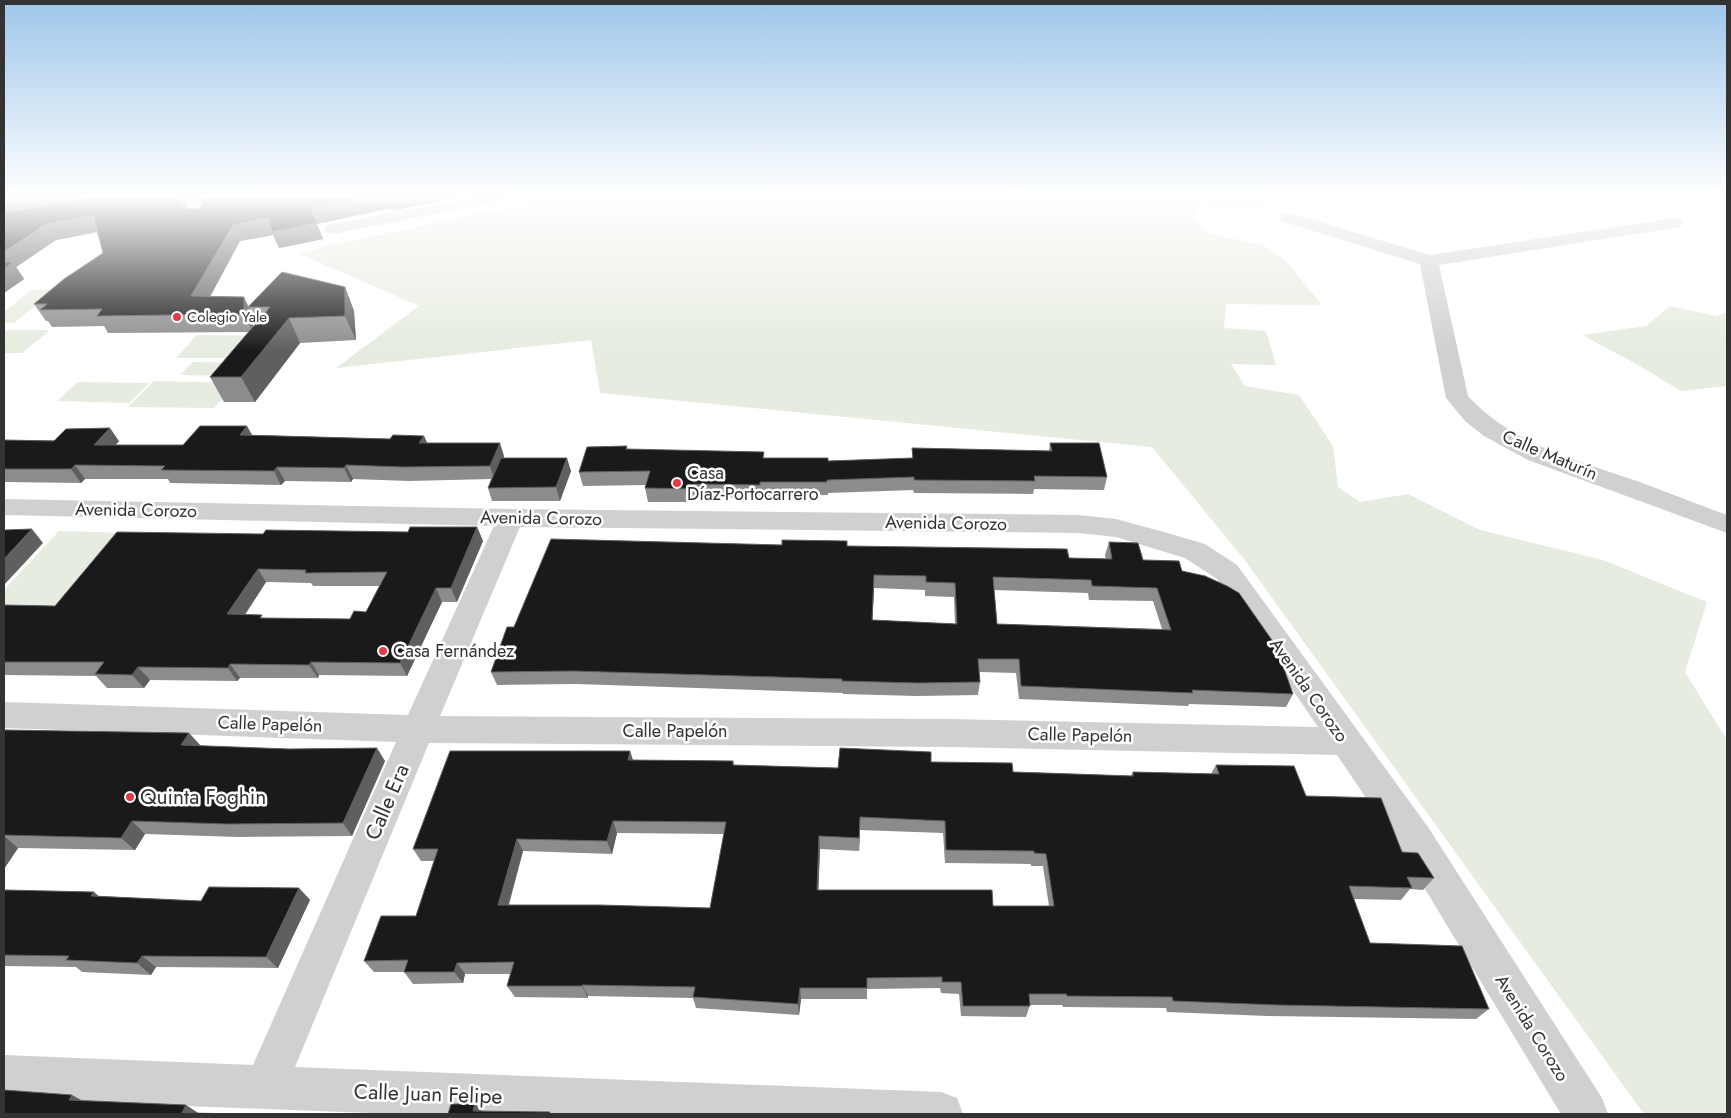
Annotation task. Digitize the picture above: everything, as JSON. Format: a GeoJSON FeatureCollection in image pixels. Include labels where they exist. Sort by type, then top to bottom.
{"type":"FeatureCollection","features":[{"type":"Feature","properties":{"kind":"street"},"geometry":{"type":"LineString","coordinates":[[1384,247],[1429,261],[1518,247]]}},
{"type":"Feature","properties":{"kind":"street","name":"Calle Maturín"},"geometry":{"type":"LineString","coordinates":[[1429,261],[1457,398],[1470,414],[1506,439],[1538,454],[1727,524]]}},
{"type":"Feature","properties":{"kind":"street","name":"Avenida Corozo"},"geometry":{"type":"LineString","coordinates":[[4,507],[511,518],[1078,524],[1116,528],[1195,551],[1227,572],[1415,839],[1586,1114]]}},
{"type":"Feature","properties":{"kind":"street","name":"Calle Era"},"geometry":{"type":"LineString","coordinates":[[265,1088],[418,729],[511,518]]}},
{"type":"Feature","properties":{"kind":"street","name":"Calle Papelón"},"geometry":{"type":"LineString","coordinates":[[4,715],[418,729],[948,733],[1346,741]]}},
{"type":"Feature","properties":{"kind":"street","name":"Calle Juan Felipe"},"geometry":{"type":"LineString","coordinates":[[4,1077],[941,1114]]}},
{"type":"Feature","properties":{"kind":"shaded area"},"geometry":{"type":"Polygon","coordinates":[[[324,247],[1267,247],[1285,260],[1322,305],[1226,304],[1224,328],[1266,331],[1276,365],[1231,364],[1245,386],[1299,395],[1333,446],[1338,487],[1360,502],[1408,494],[1480,530],[1603,560],[1707,602],[1685,672],[1727,738],[1727,1114],[1644,1114],[1244,559],[1152,447],[600,393],[591,340],[336,368],[419,306],[300,254],[324,247]]]}},
{"type":"Feature","properties":{"kind":"shaded area"},"geometry":{"type":"Polygon","coordinates":[[[31,290],[55,290],[14,323],[4,323],[4,312],[31,290]]]}},
{"type":"Feature","properties":{"kind":"shaded area"},"geometry":{"type":"Polygon","coordinates":[[[1670,306],[1716,316],[1727,312],[1727,386],[1681,391],[1582,335],[1646,326],[1670,306]]]}},
{"type":"Feature","properties":{"kind":"shaded area"},"geometry":{"type":"Polygon","coordinates":[[[4,330],[50,330],[22,353],[4,353],[4,330]]]}},
{"type":"Feature","properties":{"kind":"shaded area"},"geometry":{"type":"Polygon","coordinates":[[[197,335],[272,336],[253,358],[176,358],[197,335]]]}},
{"type":"Feature","properties":{"kind":"shaded area"},"geometry":{"type":"Polygon","coordinates":[[[193,362],[247,363],[235,376],[180,375],[193,362]]]}},
{"type":"Feature","properties":{"kind":"shaded area"},"geometry":{"type":"Polygon","coordinates":[[[154,381],[237,383],[214,408],[128,407],[154,381]]]}},
{"type":"Feature","properties":{"kind":"shaded area"},"geometry":{"type":"Polygon","coordinates":[[[78,382],[149,383],[129,403],[57,401],[78,382]]]}},
{"type":"Feature","properties":{"kind":"shaded area"},"geometry":{"type":"Polygon","coordinates":[[[59,531],[128,533],[65,605],[4,605],[4,590],[59,531]]]}},
{"type":"Feature","properties":{"kind":"building"},"geometry":{"type":"Polygon","coordinates":[[[4,247],[11,247],[4,252],[4,247]]]}},
{"type":"Feature","properties":{"kind":"building"},"geometry":{"type":"Polygon","coordinates":[[[101,247],[220,247],[191,296],[244,297],[244,314],[97,316],[102,309],[40,310],[47,304],[34,304],[64,279],[103,253],[101,247]]]}},
{"type":"Feature","properties":{"kind":"building"},"geometry":{"type":"Polygon","coordinates":[[[4,262],[13,262],[4,269],[4,262]]]}},
{"type":"Feature","properties":{"kind":"building"},"geometry":{"type":"Polygon","coordinates":[[[282,272],[345,287],[345,316],[289,318],[241,377],[210,377],[270,307],[248,307],[282,272]]]}},
{"type":"Feature","properties":{"kind":"building"},"geometry":{"type":"Polygon","coordinates":[[[200,426],[247,426],[240,435],[390,439],[393,435],[424,436],[419,443],[500,443],[490,466],[403,467],[346,465],[344,468],[277,467],[274,471],[161,470],[165,466],[75,465],[71,469],[4,469],[4,440],[54,441],[66,429],[110,428],[94,445],[183,445],[200,426]]]}},
{"type":"Feature","properties":{"kind":"building"},"geometry":{"type":"Polygon","coordinates":[[[1050,443],[1099,443],[1107,477],[1034,476],[1035,481],[914,480],[914,477],[827,480],[827,482],[760,482],[760,485],[694,484],[693,489],[645,488],[650,471],[579,472],[587,447],[627,446],[626,449],[764,452],[763,458],[828,458],[828,461],[913,458],[912,448],[1052,451],[1050,443]]]}},
{"type":"Feature","properties":{"kind":"building"},"geometry":{"type":"Polygon","coordinates":[[[501,458],[567,458],[556,487],[488,488],[501,458]]]}},
{"type":"Feature","properties":{"kind":"building"},"geometry":{"type":"Polygon","coordinates":[[[410,527],[477,527],[451,588],[436,588],[400,663],[311,662],[309,665],[230,664],[228,668],[138,667],[132,675],[95,674],[104,662],[4,662],[4,605],[55,606],[117,532],[263,534],[266,530],[408,532],[410,527]],[[258,569],[227,614],[262,615],[260,618],[350,619],[354,611],[366,612],[387,572],[305,573],[306,570],[258,569]]]}},
{"type":"Feature","properties":{"kind":"building"},"geometry":{"type":"Polygon","coordinates":[[[32,529],[4,559],[4,530],[32,529]]]}},
{"type":"Feature","properties":{"kind":"building"},"geometry":{"type":"Polygon","coordinates":[[[551,539],[782,545],[782,540],[847,541],[847,546],[1067,549],[1069,558],[1112,559],[1109,542],[1138,543],[1143,560],[1179,561],[1182,571],[1205,576],[1239,593],[1276,646],[1293,694],[1192,690],[1193,693],[1021,686],[1019,659],[978,659],[980,682],[842,681],[842,679],[573,671],[491,672],[507,627],[514,627],[551,539]],[[874,575],[872,620],[957,624],[955,583],[926,582],[926,576],[874,575]],[[993,577],[997,624],[1171,630],[1157,588],[1092,586],[1091,580],[993,577]]]}},
{"type":"Feature","properties":{"kind":"building"},"geometry":{"type":"Polygon","coordinates":[[[4,730],[189,733],[181,745],[289,749],[377,748],[343,823],[227,824],[132,821],[121,838],[4,835],[4,730]]]}},
{"type":"Feature","properties":{"kind":"building"},"geometry":{"type":"Polygon","coordinates":[[[840,748],[931,752],[931,762],[1012,763],[1013,772],[1133,776],[1133,772],[1219,774],[1216,765],[1294,766],[1306,796],[1381,798],[1402,852],[1418,853],[1434,878],[1407,877],[1412,888],[1349,886],[1370,943],[1462,946],[1489,1009],[1277,1005],[1173,1001],[1172,997],[1067,996],[1066,994],[1029,994],[1030,1006],[963,1006],[961,982],[942,982],[942,977],[867,978],[867,988],[800,988],[798,1004],[693,997],[695,987],[507,986],[514,962],[457,963],[454,972],[404,972],[408,960],[364,961],[381,916],[416,916],[438,849],[413,849],[450,751],[630,751],[628,760],[733,761],[733,765],[838,768],[840,748]],[[860,817],[859,838],[819,836],[817,890],[992,890],[993,906],[1054,906],[1046,854],[1034,853],[1034,851],[946,850],[945,821],[860,817]],[[613,821],[607,841],[517,839],[498,905],[710,908],[726,822],[613,821]]]}},
{"type":"Feature","properties":{"kind":"building"},"geometry":{"type":"Polygon","coordinates":[[[209,887],[299,888],[266,957],[142,956],[137,963],[66,960],[69,956],[4,955],[4,890],[94,892],[91,896],[201,901],[209,887]]]}},
{"type":"Feature","properties":{"kind":"building"},"geometry":{"type":"Polygon","coordinates":[[[4,1090],[72,1095],[69,1100],[186,1105],[182,1113],[248,1114],[4,1114],[4,1090]]]}},
{"type":"Feature","properties":{"kind":"building"},"geometry":{"type":"Polygon","coordinates":[[[451,1104],[475,1104],[473,1111],[550,1112],[549,1114],[448,1114],[451,1104]]]}},
{"type":"Feature","properties":{"kind":"place","name":"Colegio Yale"},"geometry":{"type":"Point","coordinates":[177,317]}},
{"type":"Feature","properties":{"kind":"place","name":"Casa Díaz-Portocarrero"},"geometry":{"type":"Point","coordinates":[677,483]}},
{"type":"Feature","properties":{"kind":"place","name":"Casa Fernández"},"geometry":{"type":"Point","coordinates":[383,651]}},
{"type":"Feature","properties":{"kind":"place","name":"Quinta Foghin"},"geometry":{"type":"Point","coordinates":[130,797]}}]}
